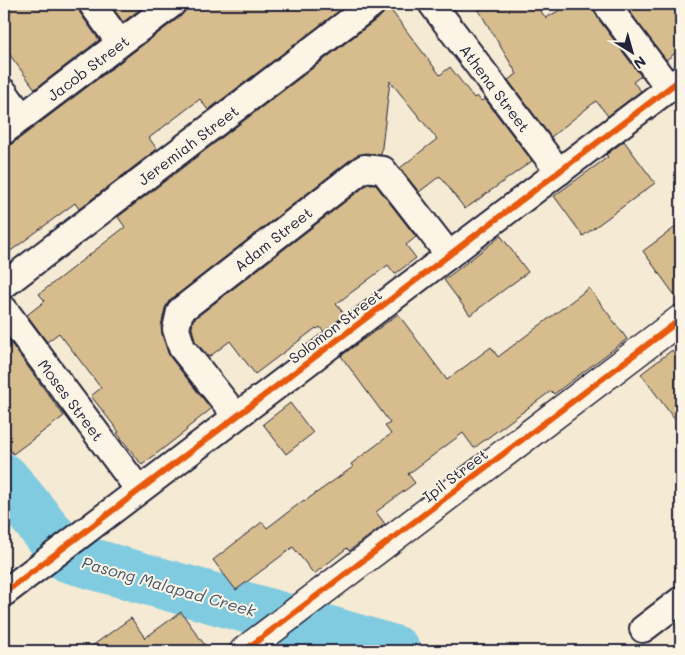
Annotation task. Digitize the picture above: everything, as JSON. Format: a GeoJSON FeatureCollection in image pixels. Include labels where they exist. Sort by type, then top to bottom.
{"type":"FeatureCollection","features":[{"type":"Feature","properties":{"kind":"street"},"geometry":{"type":"LineString","coordinates":[[92,4],[120,43]]}},
{"type":"Feature","properties":{"kind":"street","name":"Jacob Street"},"geometry":{"type":"LineString","coordinates":[[13,124],[172,4]]}},
{"type":"Feature","properties":{"kind":"street","name":"Jeremiah Street"},"geometry":{"type":"LineString","coordinates":[[4,285],[372,4]]}},
{"type":"Feature","properties":{"kind":"street","name":"Athena Street"},"geometry":{"type":"LineString","coordinates":[[432,4],[559,172]]}},
{"type":"Feature","properties":{"kind":"street"},"geometry":{"type":"LineString","coordinates":[[606,4],[675,83]]}},
{"type":"Feature","properties":{"kind":"street","name":"Solomon Street"},"geometry":{"type":"LineString","coordinates":[[4,593],[675,83]]}},
{"type":"Feature","properties":{"kind":"street"},"geometry":{"type":"LineString","coordinates":[[4,92],[13,124]]}},
{"type":"Feature","properties":{"kind":"street","name":"Adam Street"},"geometry":{"type":"LineString","coordinates":[[236,416],[182,348],[176,329],[180,311],[364,168],[383,170],[449,255]]}},
{"type":"Feature","properties":{"kind":"street","name":"Moses Street"},"geometry":{"type":"LineString","coordinates":[[4,309],[139,490]]}},
{"type":"Feature","properties":{"kind":"street","name":"Ipil Street"},"geometry":{"type":"LineString","coordinates":[[254,644],[681,319]]}},
{"type":"Feature","properties":{"kind":"street"},"geometry":{"type":"LineString","coordinates":[[643,629],[681,600]]}},
{"type":"Feature","properties":{"kind":"building"},"geometry":{"type":"Polygon","coordinates":[[[4,4],[77,4],[80,13],[99,40],[35,89],[4,47],[4,4]]]}},
{"type":"Feature","properties":{"kind":"building"},"geometry":{"type":"Polygon","coordinates":[[[110,4],[147,4],[123,22],[110,4]]]}},
{"type":"Feature","properties":{"kind":"building"},"geometry":{"type":"Polygon","coordinates":[[[187,4],[348,4],[208,110],[200,99],[149,138],[157,149],[79,209],[75,203],[4,256],[4,150],[181,16],[186,10],[187,4]]]}},
{"type":"Feature","properties":{"kind":"building"},"geometry":{"type":"Polygon","coordinates":[[[475,4],[535,4],[546,18],[570,4],[592,4],[599,20],[641,76],[633,82],[641,91],[608,116],[596,101],[551,137],[508,80],[517,74],[475,4]]]}},
{"type":"Feature","properties":{"kind":"building"},"geometry":{"type":"Polygon","coordinates":[[[624,4],[681,4],[681,49],[666,60],[624,4]]]}},
{"type":"Feature","properties":{"kind":"building"},"geometry":{"type":"Polygon","coordinates":[[[387,5],[440,75],[450,67],[474,98],[477,96],[481,101],[485,99],[532,161],[465,209],[440,176],[419,192],[400,168],[437,139],[390,81],[381,155],[366,153],[355,156],[170,300],[165,308],[161,326],[168,353],[211,409],[142,465],[91,396],[101,388],[59,333],[47,342],[27,315],[45,301],[39,294],[125,227],[118,217],[381,16],[386,10],[387,5]]]}},
{"type":"Feature","properties":{"kind":"building"},"geometry":{"type":"Polygon","coordinates":[[[624,141],[655,183],[583,236],[554,196],[608,157],[606,155],[624,141]]]}},
{"type":"Feature","properties":{"kind":"building"},"geometry":{"type":"Polygon","coordinates":[[[368,184],[375,184],[416,237],[406,245],[416,258],[395,274],[388,265],[336,304],[345,315],[324,332],[320,327],[316,328],[255,374],[230,341],[209,357],[195,341],[192,328],[193,320],[368,184]]]}},
{"type":"Feature","properties":{"kind":"building"},"geometry":{"type":"Polygon","coordinates":[[[681,223],[681,304],[643,251],[681,223]]]}},
{"type":"Feature","properties":{"kind":"building"},"geometry":{"type":"Polygon","coordinates":[[[501,236],[528,272],[470,315],[444,280],[501,236]]]}},
{"type":"Feature","properties":{"kind":"building"},"geometry":{"type":"Polygon","coordinates":[[[589,288],[627,339],[554,394],[551,391],[474,448],[463,433],[408,474],[415,483],[376,512],[385,524],[349,551],[347,548],[314,574],[293,547],[236,590],[213,560],[262,522],[267,528],[353,467],[351,464],[391,434],[385,426],[390,423],[341,356],[398,314],[447,380],[491,347],[498,357],[589,288]]]}},
{"type":"Feature","properties":{"kind":"building"},"geometry":{"type":"Polygon","coordinates":[[[4,334],[64,416],[13,454],[4,441],[4,334]]]}},
{"type":"Feature","properties":{"kind":"building"},"geometry":{"type":"Polygon","coordinates":[[[672,350],[681,363],[681,428],[641,374],[672,350]]]}},
{"type":"Feature","properties":{"kind":"building"},"geometry":{"type":"Polygon","coordinates":[[[290,403],[313,433],[286,454],[263,424],[290,403]]]}},
{"type":"Feature","properties":{"kind":"building"},"geometry":{"type":"Polygon","coordinates":[[[181,612],[209,651],[85,651],[131,618],[145,638],[181,612]]]}},
{"type":"Feature","properties":{"kind":"waterway","name":"Pasong Malapad Creek"},"geometry":{"type":"LineString","coordinates":[[4,479],[68,557],[395,651]]}},
{"type":"Feature","properties":{"kind":"cycle path"},"geometry":{"type":"LineString","coordinates":[[4,593],[681,79]]}},
{"type":"Feature","properties":{"kind":"cycle path"},"geometry":{"type":"LineString","coordinates":[[244,651],[681,319]]}}]}
